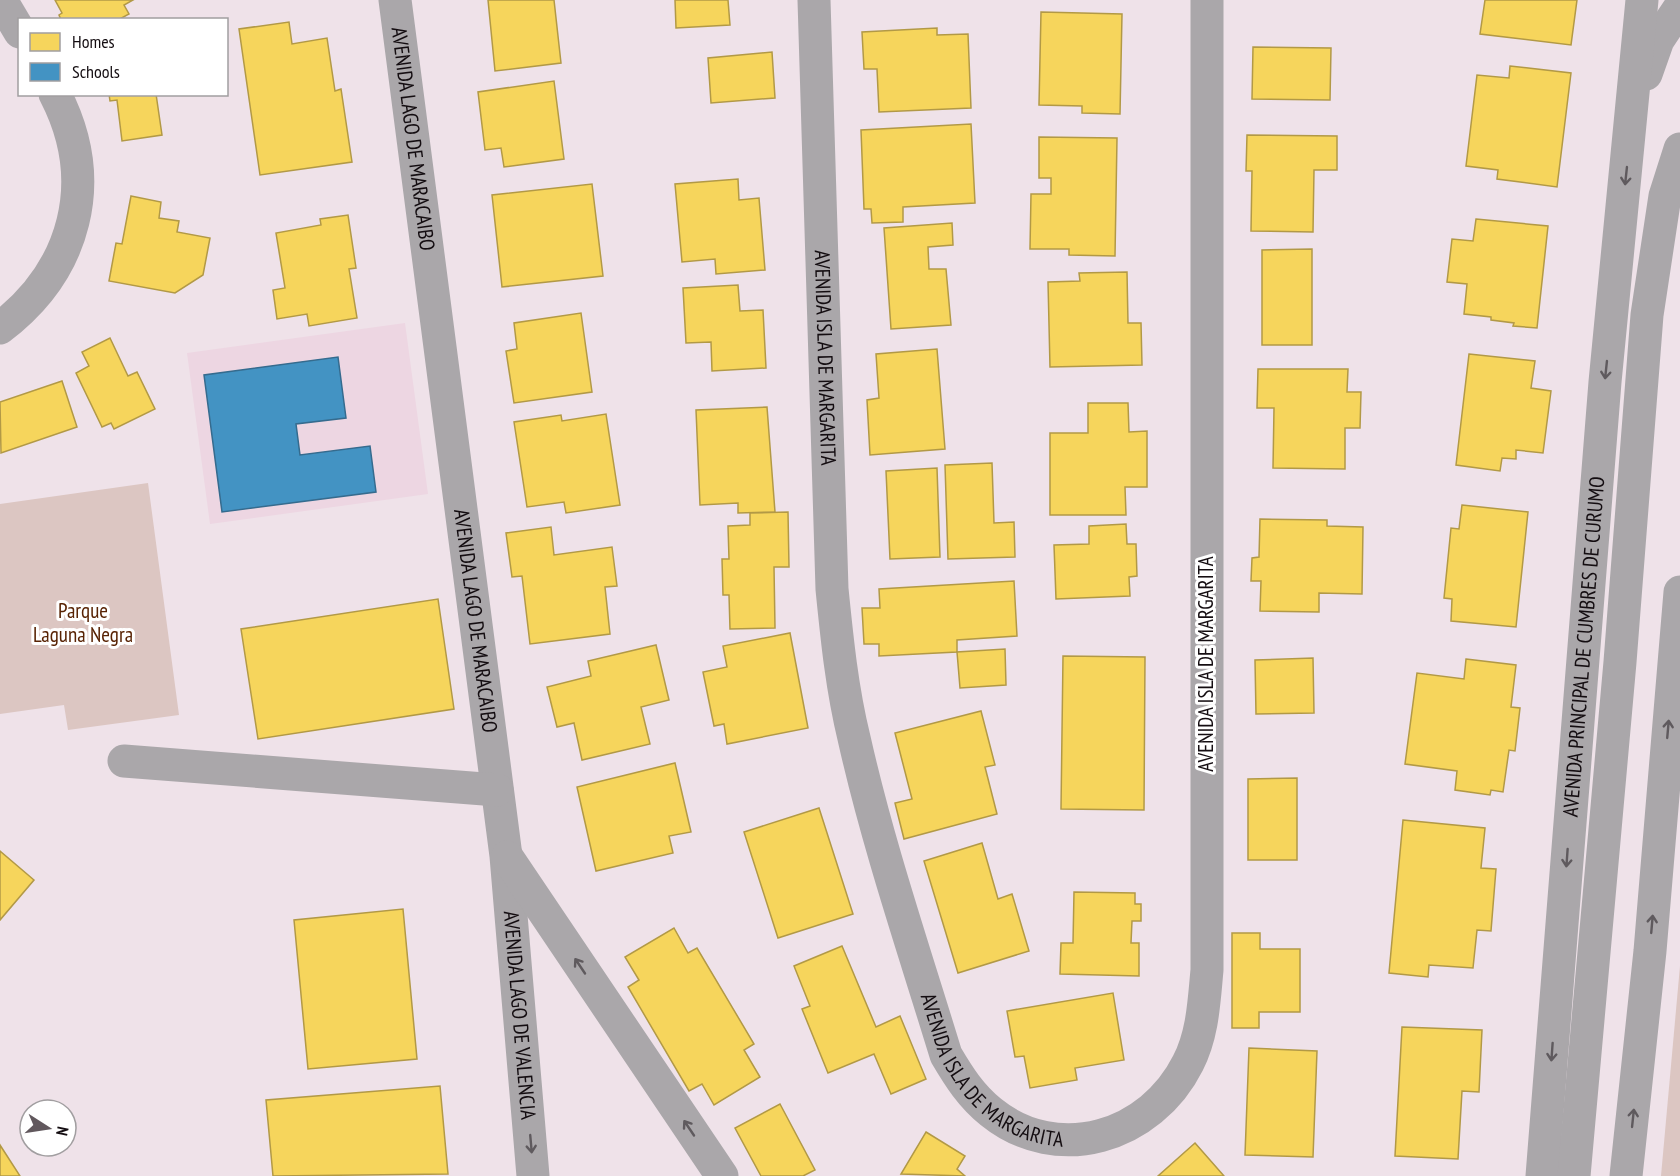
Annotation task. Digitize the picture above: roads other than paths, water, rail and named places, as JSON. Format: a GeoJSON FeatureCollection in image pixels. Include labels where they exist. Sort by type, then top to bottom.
{"type":"FeatureCollection","features":[{"type":"Feature","properties":{"kind":"street"},"geometry":{"type":"LineString","coordinates":[[1,0],[18,29]]}},
{"type":"Feature","properties":{"kind":"street","name":"AVENIDA LAGO DE MARACAIBO"},"geometry":{"type":"LineString","coordinates":[[395,0],[506,856],[722,1176]]}},
{"type":"Feature","properties":{"kind":"street","name":"AVENIDA ISLA DE MARGARITA"},"geometry":{"type":"LineString","coordinates":[[814,0],[832,589],[839,660],[854,738],[884,854],[946,1054],[963,1085],[992,1113],[1022,1130],[1045,1138],[1065,1140],[1087,1140],[1109,1135],[1132,1125],[1152,1111],[1166,1097],[1188,1063],[1204,1009],[1207,969],[1207,0]]}},
{"type":"Feature","properties":{"kind":"street","name":"AVENIDA PRINCIPAL DE CUMBRES DE CURUMO"},"geometry":{"type":"LineString","coordinates":[[1542,1176],[1605,382],[1642,0]]}},
{"type":"Feature","properties":{"kind":"street"},"geometry":{"type":"LineString","coordinates":[[1666,0],[1680,7]]}},
{"type":"Feature","properties":{"kind":"street","name":"AVENIDA PRINCIPAL DE CUMBRES DE CURUMO"},"geometry":{"type":"LineString","coordinates":[[1631,118],[1658,40],[1680,7]]}},
{"type":"Feature","properties":{"kind":"street"},"geometry":{"type":"LineString","coordinates":[[0,328],[18,314],[49,279],[68,243],[76,207],[75,169],[72,140],[56,96]]}},
{"type":"Feature","properties":{"kind":"street","name":"AVENIDA PRINCIPAL DE CUMBRES DE CURUMO"},"geometry":{"type":"LineString","coordinates":[[1574,1176],[1620,662],[1648,304],[1665,196],[1680,149]]}},
{"type":"Feature","properties":{"kind":"street"},"geometry":{"type":"LineString","coordinates":[[1626,1176],[1650,951],[1680,592]]}},
{"type":"Feature","properties":{"kind":"street"},"geometry":{"type":"LineString","coordinates":[[124,761],[497,790]]}},
{"type":"Feature","properties":{"kind":"street","name":"AVENIDA LAGO DE VALENCIA"},"geometry":{"type":"LineString","coordinates":[[506,856],[533,1176]]}},
{"type":"Feature","properties":{"kind":"park label","name":"Parque Laguna Negra"},"geometry":{"type":"Point","coordinates":[83,623]}}]}
